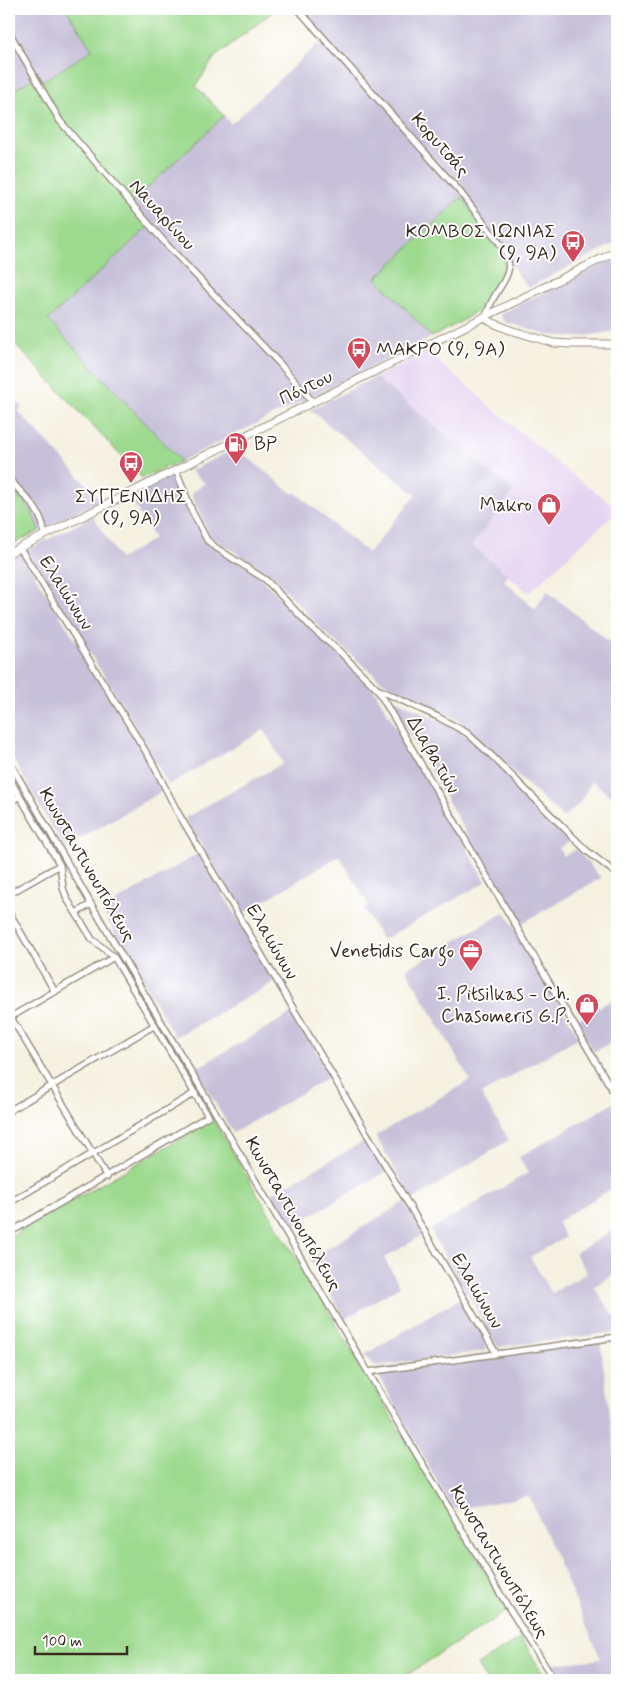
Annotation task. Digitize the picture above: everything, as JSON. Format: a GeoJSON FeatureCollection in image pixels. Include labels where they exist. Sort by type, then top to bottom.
{"type":"FeatureCollection","features":[{"type":"Feature","properties":{"kind":"street","name":"Κορυτσάς"},"geometry":{"type":"LineString","coordinates":[[298,9],[460,192],[504,248],[508,256],[509,270],[507,278],[484,317]]}},
{"type":"Feature","properties":{"kind":"street","name":"Ναυαρίνου"},"geometry":{"type":"LineString","coordinates":[[9,32],[60,121],[167,245],[314,402]]}},
{"type":"Feature","properties":{"kind":"street","name":"Πόντου"},"geometry":{"type":"LineString","coordinates":[[9,553],[617,251]]}},
{"type":"Feature","properties":{"kind":"street"},"geometry":{"type":"LineString","coordinates":[[484,317],[499,326],[554,343],[617,344]]}},
{"type":"Feature","properties":{"kind":"street","name":"Διαβατών"},"geometry":{"type":"LineString","coordinates":[[176,470],[192,511],[207,540],[266,580],[313,629],[340,652],[377,689],[617,1098]]}},
{"type":"Feature","properties":{"kind":"street"},"geometry":{"type":"LineString","coordinates":[[9,479],[39,514],[43,524],[44,536]]}},
{"type":"Feature","properties":{"kind":"street","name":"Ελαιώνων"},"geometry":{"type":"LineString","coordinates":[[20,548],[151,760],[182,819],[496,1353]]}},
{"type":"Feature","properties":{"kind":"street"},"geometry":{"type":"LineString","coordinates":[[377,689],[438,717],[467,733],[587,850],[617,874]]}},
{"type":"Feature","properties":{"kind":"street","name":"Κωνσταντινουπόλεως"},"geometry":{"type":"LineString","coordinates":[[9,760],[91,904],[368,1372],[502,1597],[554,1680]]}},
{"type":"Feature","properties":{"kind":"street"},"geometry":{"type":"LineString","coordinates":[[9,778],[60,865],[63,888],[67,898],[92,939],[114,957],[207,1113],[206,1118],[9,1233]]}},
{"type":"Feature","properties":{"kind":"street"},"geometry":{"type":"LineString","coordinates":[[9,803],[20,796]]}},
{"type":"Feature","properties":{"kind":"street"},"geometry":{"type":"LineString","coordinates":[[9,894],[60,865]]}},
{"type":"Feature","properties":{"kind":"street"},"geometry":{"type":"LineString","coordinates":[[76,913],[91,904]]}},
{"type":"Feature","properties":{"kind":"street"},"geometry":{"type":"LineString","coordinates":[[9,912],[55,992]]}},
{"type":"Feature","properties":{"kind":"street"},"geometry":{"type":"LineString","coordinates":[[107,1176],[9,1017],[114,957]]}},
{"type":"Feature","properties":{"kind":"street"},"geometry":{"type":"LineString","coordinates":[[9,1111],[155,1025]]}},
{"type":"Feature","properties":{"kind":"street"},"geometry":{"type":"LineString","coordinates":[[9,1203],[195,1093]]}},
{"type":"Feature","properties":{"kind":"street"},"geometry":{"type":"LineString","coordinates":[[368,1372],[617,1336]]}},
{"type":"Feature","properties":{"kind":"shaded area"},"geometry":{"type":"Polygon","coordinates":[[[9,9],[66,9],[92,49],[43,81],[38,75],[9,93],[9,9]]]}},
{"type":"Feature","properties":{"kind":"shaded area"},"geometry":{"type":"Polygon","coordinates":[[[293,9],[617,9],[617,242],[528,288],[462,197],[377,278],[432,337],[181,461],[48,320],[149,226],[130,204],[224,116],[231,124],[322,40],[293,9]]]}},
{"type":"Feature","properties":{"kind":"shaded area"},"geometry":{"type":"Polygon","coordinates":[[[617,256],[617,331],[578,337],[547,335],[505,322],[500,314],[617,256]]]}},
{"type":"Feature","properties":{"kind":"shaded area"},"geometry":{"type":"Polygon","coordinates":[[[427,352],[563,468],[617,508],[617,511],[529,593],[471,545],[514,491],[375,377],[427,352]]]}},
{"type":"Feature","properties":{"kind":"shaded area"},"geometry":{"type":"Polygon","coordinates":[[[375,377],[514,491],[472,545],[508,575],[504,581],[535,609],[547,591],[617,648],[617,801],[592,781],[579,804],[563,818],[458,720],[384,683],[320,628],[272,575],[209,534],[191,494],[205,483],[190,471],[236,448],[293,494],[296,493],[368,553],[416,495],[310,410],[375,377]]]}},
{"type":"Feature","properties":{"kind":"shaded area"},"geometry":{"type":"Polygon","coordinates":[[[9,392],[22,407],[18,411],[101,500],[39,531],[32,512],[9,485],[9,392]]]}},
{"type":"Feature","properties":{"kind":"shaded area"},"geometry":{"type":"Polygon","coordinates":[[[168,477],[177,483],[205,540],[256,574],[373,688],[486,882],[382,940],[364,909],[369,905],[339,856],[242,914],[185,818],[283,763],[264,730],[168,785],[133,722],[26,551],[93,516],[120,559],[154,539],[130,497],[168,477]]]}},
{"type":"Feature","properties":{"kind":"shaded area"},"geometry":{"type":"Polygon","coordinates":[[[17,555],[24,557],[147,757],[164,790],[64,848],[9,752],[9,559],[17,555]]]}},
{"type":"Feature","properties":{"kind":"shaded area"},"geometry":{"type":"Polygon","coordinates":[[[390,700],[397,700],[455,728],[483,749],[571,841],[559,848],[563,856],[576,849],[601,878],[519,925],[390,700]]]}},
{"type":"Feature","properties":{"kind":"shaded area"},"geometry":{"type":"Polygon","coordinates":[[[199,853],[275,982],[175,1037],[102,910],[199,853]]]}},
{"type":"Feature","properties":{"kind":"shaded area"},"geometry":{"type":"Polygon","coordinates":[[[505,912],[579,1037],[481,1094],[509,1140],[413,1200],[375,1136],[470,1080],[406,969],[505,912]]]}},
{"type":"Feature","properties":{"kind":"shaded area"},"geometry":{"type":"Polygon","coordinates":[[[617,997],[617,1039],[594,1052],[575,1021],[617,997]]]}},
{"type":"Feature","properties":{"kind":"shaded area"},"geometry":{"type":"Polygon","coordinates":[[[294,1012],[331,1076],[233,1133],[195,1069],[294,1012]]]}},
{"type":"Feature","properties":{"kind":"shaded area"},"geometry":{"type":"Polygon","coordinates":[[[617,1101],[617,1185],[557,1222],[565,1237],[530,1257],[552,1293],[587,1273],[575,1253],[617,1228],[617,1272],[594,1287],[615,1317],[617,1315],[617,1332],[499,1347],[430,1230],[528,1173],[519,1157],[617,1101]]]}},
{"type":"Feature","properties":{"kind":"shaded area"},"geometry":{"type":"Polygon","coordinates":[[[368,1139],[387,1171],[289,1228],[269,1195],[368,1139]]]}},
{"type":"Feature","properties":{"kind":"shaded area"},"geometry":{"type":"Polygon","coordinates":[[[404,1202],[423,1235],[384,1258],[400,1286],[345,1319],[310,1259],[404,1202]]]}},
{"type":"Feature","properties":{"kind":"shaded area"},"geometry":{"type":"Polygon","coordinates":[[[459,1299],[462,1302],[464,1301],[483,1334],[486,1351],[375,1366],[364,1355],[459,1299]]]}},
{"type":"Feature","properties":{"kind":"shaded area"},"geometry":{"type":"Polygon","coordinates":[[[600,1339],[617,1470],[617,1680],[560,1680],[551,1664],[601,1659],[529,1496],[453,1510],[375,1369],[600,1339]]]}},
{"type":"Feature","properties":{"kind":"green space"},"geometry":{"type":"Polygon","coordinates":[[[66,9],[276,9],[214,58],[196,86],[224,116],[130,204],[149,226],[48,320],[181,461],[142,478],[12,341],[9,343],[9,93],[38,75],[43,81],[92,50],[66,9]]]}},
{"type":"Feature","properties":{"kind":"green space"},"geometry":{"type":"Polygon","coordinates":[[[462,197],[505,256],[502,272],[497,286],[481,307],[459,323],[432,337],[376,278],[462,197]]]}},
{"type":"Feature","properties":{"kind":"green space"},"geometry":{"type":"Polygon","coordinates":[[[9,485],[32,512],[39,531],[9,546],[9,485]]]}},
{"type":"Feature","properties":{"kind":"green space"},"geometry":{"type":"Polygon","coordinates":[[[213,1120],[508,1610],[399,1680],[9,1680],[9,1237],[213,1120]]]}},
{"type":"Feature","properties":{"kind":"green space"},"geometry":{"type":"Polygon","coordinates":[[[521,1638],[547,1680],[486,1680],[477,1665],[521,1638]]]}},
{"type":"Feature","properties":{"kind":"place","name":"ΚΟΜΒΟΣ ΙΩΝΙΑΣ (9, 9Α)"},"geometry":{"type":"Point","coordinates":[573,263]}},
{"type":"Feature","properties":{"kind":"place","name":"ΜΑΚΡΟ (9, 9Α)"},"geometry":{"type":"Point","coordinates":[359,370]}},
{"type":"Feature","properties":{"kind":"place","name":"BP"},"geometry":{"type":"Point","coordinates":[236,465]}},
{"type":"Feature","properties":{"kind":"place","name":"ΣΥΓΓΕΝΙΔΗΣ (9, 9Α)"},"geometry":{"type":"Point","coordinates":[131,484]}},
{"type":"Feature","properties":{"kind":"place","name":"Makro"},"geometry":{"type":"Point","coordinates":[549,526]}},
{"type":"Feature","properties":{"kind":"place","name":"Venetidis Cargo"},"geometry":{"type":"Point","coordinates":[471,972]}},
{"type":"Feature","properties":{"kind":"place","name":"I. Pitsilkas - Ch. Chasomeris G.P."},"geometry":{"type":"Point","coordinates":[587,1026]}}]}
